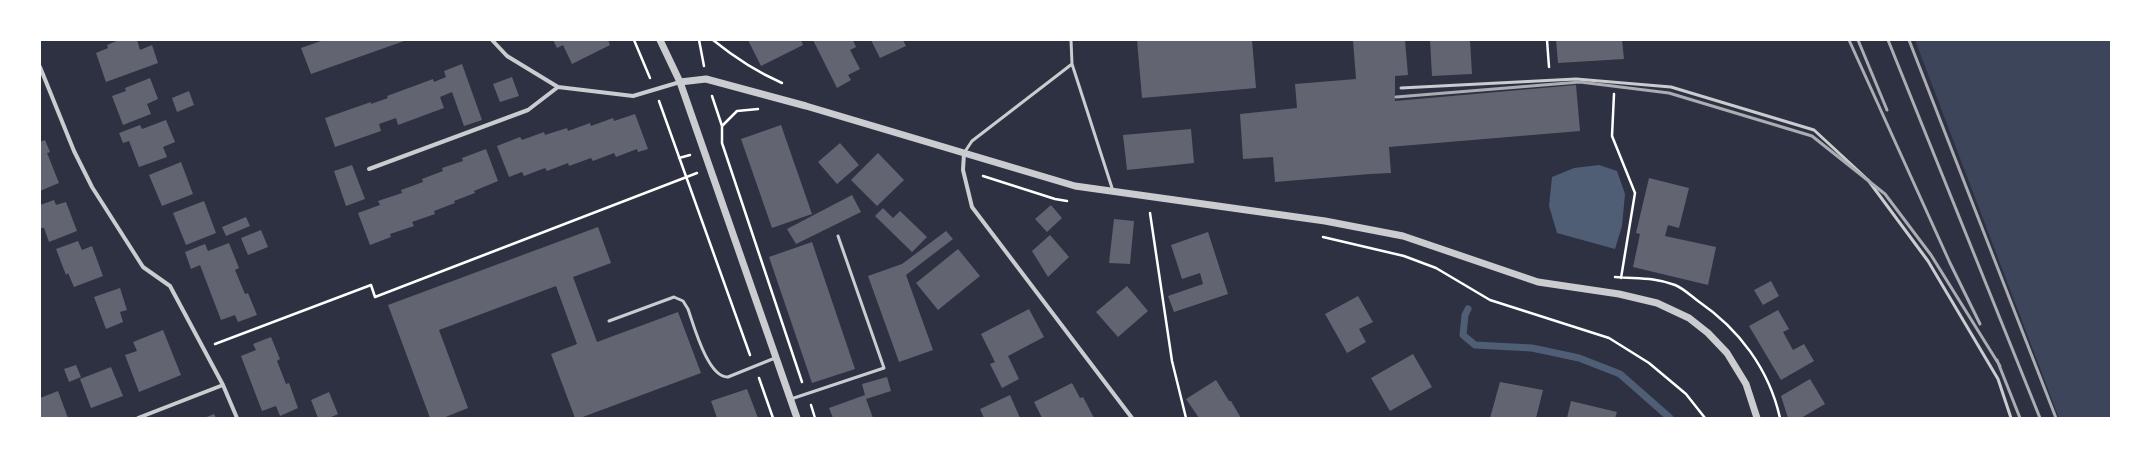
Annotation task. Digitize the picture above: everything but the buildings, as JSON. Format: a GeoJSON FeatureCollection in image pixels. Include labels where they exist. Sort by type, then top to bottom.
{"type":"FeatureCollection","features":[{"type":"Feature","properties":{"kind":"street"},"geometry":{"type":"LineString","coordinates":[[492,40],[507,56],[558,87],[633,96],[680,82],[706,79],[806,106],[1075,186],[1325,221],[1395,235],[1538,282],[1619,294],[1657,303],[1689,318],[1708,333],[1727,353],[1746,384],[1757,418]]}},
{"type":"Feature","properties":{"kind":"street"},"geometry":{"type":"LineString","coordinates":[[660,40],[680,82],[797,418]]}},
{"type":"Feature","properties":{"kind":"street"},"geometry":{"type":"LineString","coordinates":[[40,67],[74,151],[92,187],[143,267],[170,286],[223,384],[237,418]]}},
{"type":"Feature","properties":{"kind":"street"},"geometry":{"type":"LineString","coordinates":[[369,169],[528,110],[558,87]]}},
{"type":"Feature","properties":{"kind":"street"},"geometry":{"type":"LineString","coordinates":[[964,153],[963,170],[972,206],[1132,418]]}},
{"type":"Feature","properties":{"kind":"street"},"geometry":{"type":"LineString","coordinates":[[138,418],[223,384]]}},
{"type":"Feature","properties":{"kind":"lane"},"geometry":{"type":"LineString","coordinates":[[1071,40],[1072,64],[1113,192]]}},
{"type":"Feature","properties":{"kind":"lane"},"geometry":{"type":"LineString","coordinates":[[964,153],[972,141],[1072,64]]}},
{"type":"Feature","properties":{"kind":"lane"},"geometry":{"type":"LineString","coordinates":[[1401,88],[1549,79],[1614,82],[1671,87],[1814,130],[1868,180],[1924,256],[1998,379],[2011,418]]}},
{"type":"Feature","properties":{"kind":"lane"},"geometry":{"type":"LineString","coordinates":[[791,399],[884,368],[838,236]]}},
{"type":"Feature","properties":{"kind":"lane"},"geometry":{"type":"LineString","coordinates":[[609,321],[671,298],[678,298],[688,309],[711,367],[717,373],[728,377],[777,357]]}},
{"type":"Feature","properties":{"kind":"path"},"geometry":{"type":"LineString","coordinates":[[634,40],[655,89],[773,418]]}},
{"type":"Feature","properties":{"kind":"path"},"geometry":{"type":"LineString","coordinates":[[699,40],[706,79],[722,126],[722,143],[815,418]]}},
{"type":"Feature","properties":{"kind":"path"},"geometry":{"type":"LineString","coordinates":[[1547,40],[1549,79]]}},
{"type":"Feature","properties":{"kind":"path"},"geometry":{"type":"LineString","coordinates":[[1614,82],[1612,136],[1635,193],[1619,294]]}},
{"type":"Feature","properties":{"kind":"path"},"geometry":{"type":"LineString","coordinates":[[204,348],[371,285],[375,297],[710,168]]}},
{"type":"Feature","properties":{"kind":"path"},"geometry":{"type":"LineString","coordinates":[[1150,213],[1172,361],[1186,418]]}},
{"type":"Feature","properties":{"kind":"path"},"geometry":{"type":"LineString","coordinates":[[1317,236],[1404,256],[1436,268],[1490,300],[1610,338],[1649,363],[1686,394],[1705,418]]}},
{"type":"Feature","properties":{"kind":"shaded area"},"geometry":{"type":"Polygon","coordinates":[[[1915,40],[2111,40],[2111,418],[2059,418],[1915,40]]]}},
{"type":"Feature","properties":{"kind":"shaded area"},"geometry":{"type":"Polygon","coordinates":[[[1599,165],[1617,171],[1625,194],[1622,226],[1615,249],[1557,233],[1549,206],[1552,177],[1574,168],[1599,165]]]}},
{"type":"Feature","properties":{"kind":"waterway"},"geometry":{"type":"LineString","coordinates":[[1468,309],[1465,315],[1463,335],[1475,345],[1532,348],[1579,358],[1620,374],[1670,418]]}},
{"type":"Feature","properties":{"kind":"railway"},"geometry":{"type":"LineString","coordinates":[[1849,40],[1950,263],[1980,324]]}},
{"type":"Feature","properties":{"kind":"railway"},"geometry":{"type":"LineString","coordinates":[[1858,40],[1887,110]]}},
{"type":"Feature","properties":{"kind":"railway"},"geometry":{"type":"LineString","coordinates":[[1888,40],[2040,418]]}},
{"type":"Feature","properties":{"kind":"railway"},"geometry":{"type":"LineString","coordinates":[[1909,40],[2056,418]]}},
{"type":"Feature","properties":{"kind":"railway"},"geometry":{"type":"LineString","coordinates":[[1396,97],[1580,82],[1669,93],[1812,136],[1885,194],[1931,255],[2000,366]]}},
{"type":"Feature","properties":{"kind":"railway"},"geometry":{"type":"LineString","coordinates":[[1997,360],[2020,418]]}}]}
